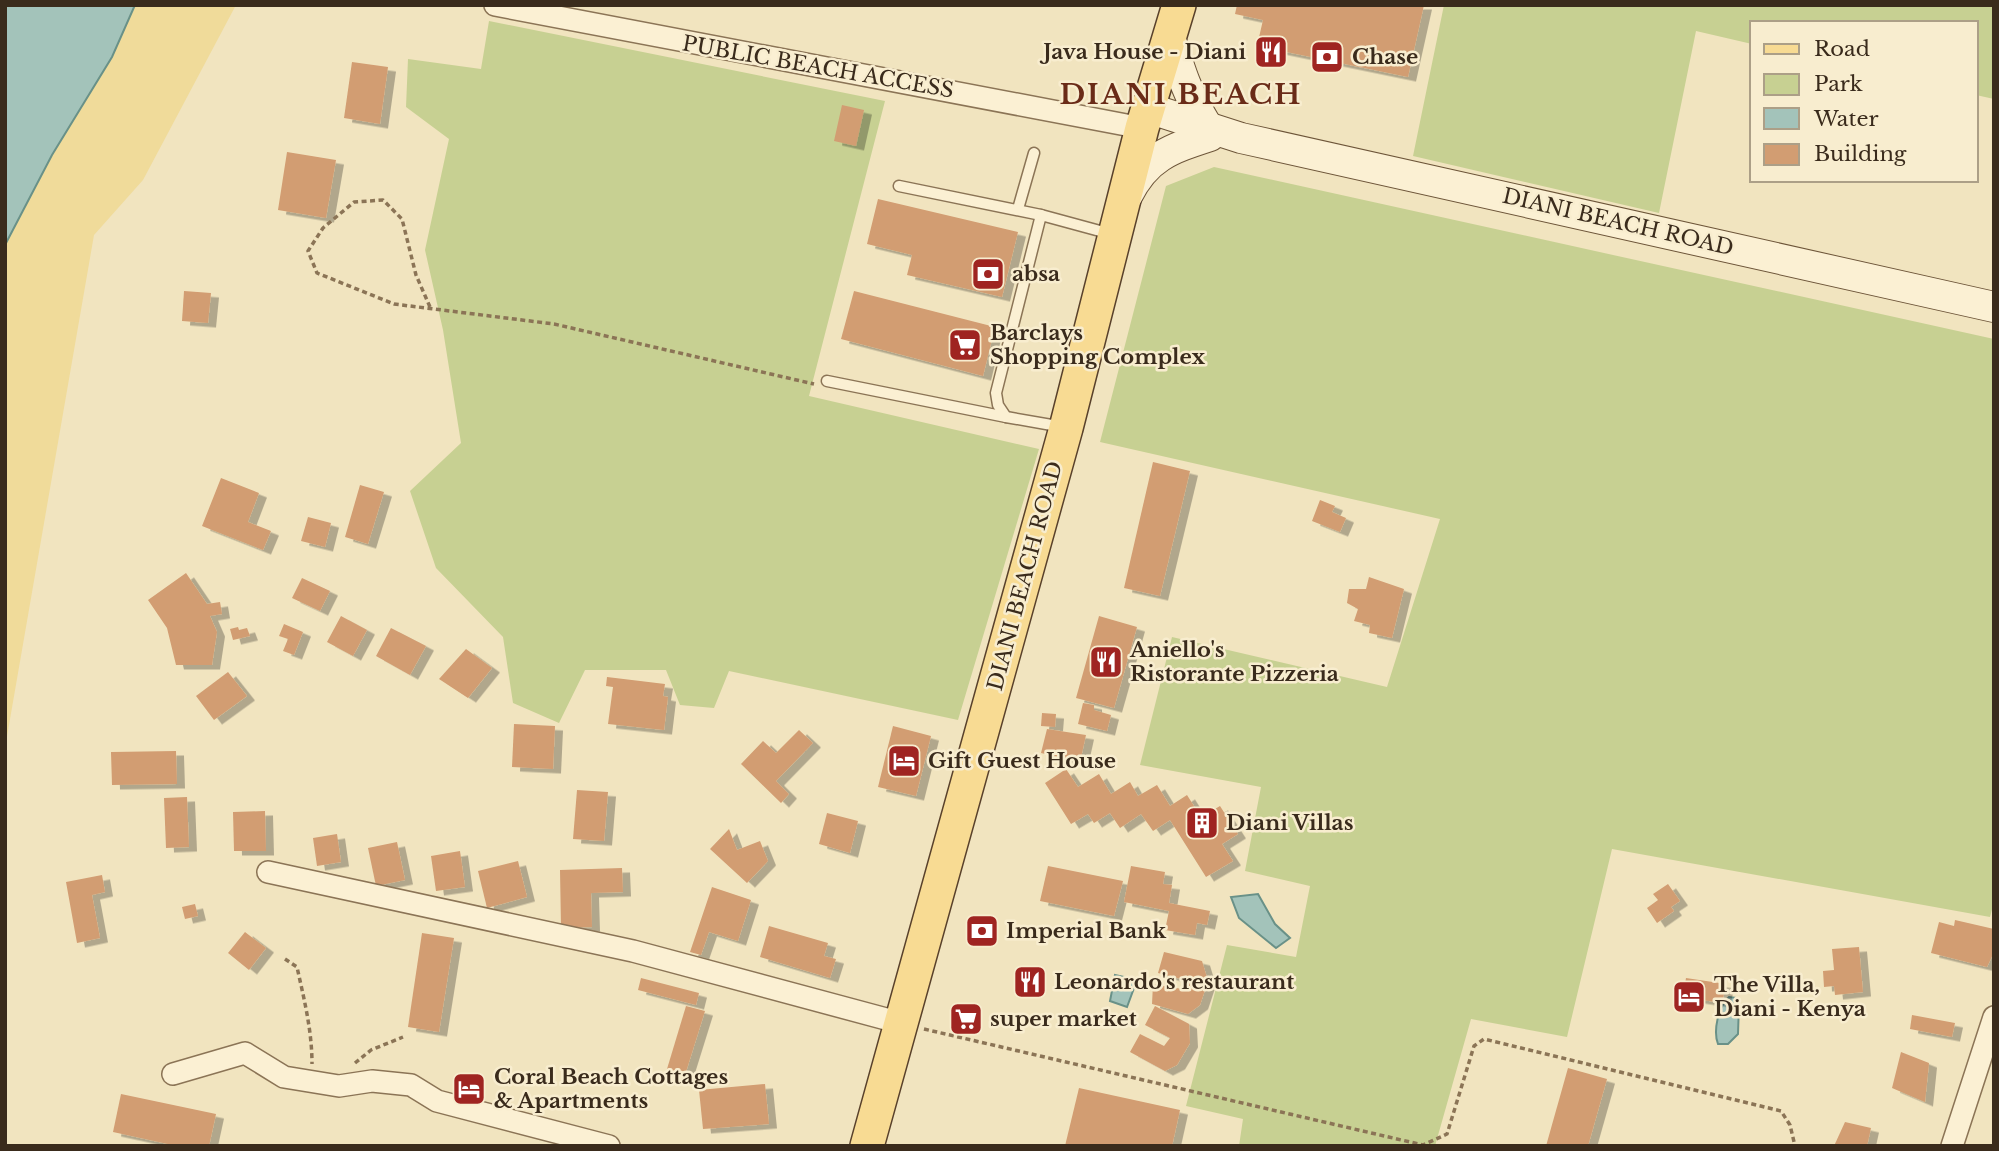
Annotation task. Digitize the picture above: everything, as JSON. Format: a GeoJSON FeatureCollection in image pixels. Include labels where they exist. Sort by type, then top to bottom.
{"type":"FeatureCollection","features":[{"type":"Feature","properties":{"kind":"main road","name":"DIANI BEACH ROAD"},"geometry":{"type":"LineString","coordinates":[[867,1146],[1066,428],[1127,196],[1134,118],[1175,21]]}},
{"type":"Feature","properties":{"kind":"main road"},"geometry":{"type":"LineString","coordinates":[[1175,21],[1182,81],[1209,131]]}},
{"type":"Feature","properties":{"kind":"main road"},"geometry":{"type":"LineString","coordinates":[[1134,118],[1209,131]]}},
{"type":"Feature","properties":{"kind":"main road","name":"DIANI BEACH ROAD"},"geometry":{"type":"LineString","coordinates":[[1209,131],[1994,307]]}},
{"type":"Feature","properties":{"kind":"main road"},"geometry":{"type":"LineString","coordinates":[[1127,196],[1137,175],[1163,153],[1209,131]]}},
{"type":"Feature","properties":{"kind":"street","name":"PUBLIC BEACH ACCESS"},"geometry":{"type":"LineString","coordinates":[[495,5],[689,44],[1134,118]]}},
{"type":"Feature","properties":{"kind":"street"},"geometry":{"type":"LineString","coordinates":[[268,872],[633,951],[901,1023]]}},
{"type":"Feature","properties":{"kind":"street"},"geometry":{"type":"LineString","coordinates":[[1952,1146],[1994,1017]]}},
{"type":"Feature","properties":{"kind":"street"},"geometry":{"type":"LineString","coordinates":[[173,1074],[244,1053],[284,1077],[338,1086],[372,1081],[411,1085],[424,1090],[437,1101],[608,1146]]}},
{"type":"Feature","properties":{"kind":"lane"},"geometry":{"type":"LineString","coordinates":[[1018,209],[1034,153]]}},
{"type":"Feature","properties":{"kind":"lane"},"geometry":{"type":"LineString","coordinates":[[899,186],[1018,209],[1115,235]]}},
{"type":"Feature","properties":{"kind":"lane"},"geometry":{"type":"LineString","coordinates":[[1006,417],[998,405],[996,393],[1041,215]]}},
{"type":"Feature","properties":{"kind":"lane"},"geometry":{"type":"LineString","coordinates":[[824,383],[1066,428]]}},
{"type":"Feature","properties":{"kind":"path"},"geometry":{"type":"LineString","coordinates":[[430,307],[416,275],[402,219],[383,200],[354,202],[323,228],[307,251],[317,273],[394,304],[554,324],[824,383]]}},
{"type":"Feature","properties":{"kind":"path"},"geometry":{"type":"LineString","coordinates":[[285,959],[297,967],[303,990],[311,1031],[314,1083]]}},
{"type":"Feature","properties":{"kind":"path"},"geometry":{"type":"LineString","coordinates":[[901,1023],[1423,1145],[1447,1134],[1474,1046],[1484,1039],[1781,1111],[1790,1125],[1795,1146]]}},
{"type":"Feature","properties":{"kind":"path"},"geometry":{"type":"LineString","coordinates":[[338,1086],[342,1071],[371,1050],[403,1037]]}},
{"type":"Feature","properties":{"kind":"green space"},"geometry":{"type":"Polygon","coordinates":[[[1444,5],[1994,5],[1994,99],[1978,95],[1978,21],[1750,21],[1750,44],[1696,31],[1659,213],[1413,156],[1444,5]]]}},
{"type":"Feature","properties":{"kind":"green space"},"geometry":{"type":"Polygon","coordinates":[[[489,21],[885,101],[809,396],[1039,449],[958,720],[729,671],[714,708],[680,705],[666,670],[585,670],[559,723],[513,703],[503,637],[436,568],[410,491],[461,443],[443,330],[425,250],[449,139],[406,107],[408,59],[481,69],[489,21]]]}},
{"type":"Feature","properties":{"kind":"green space"},"geometry":{"type":"Polygon","coordinates":[[[1214,167],[1994,339],[1994,902],[1990,917],[1612,849],[1567,1037],[1471,1019],[1435,1146],[1239,1146],[1243,1119],[1186,1106],[1227,945],[1296,957],[1310,886],[1245,871],[1261,787],[1140,765],[1172,637],[1387,687],[1440,519],[1100,442],[1166,186],[1214,167]]]}},
{"type":"Feature","properties":{"kind":"sand"},"geometry":{"type":"Polygon","coordinates":[[[135,5],[236,5],[143,180],[94,235],[5,748],[5,245],[52,155],[112,57],[135,5]]]}},
{"type":"Feature","properties":{"kind":"water"},"geometry":{"type":"Polygon","coordinates":[[[5,5],[135,5],[112,57],[52,155],[5,245],[5,5]]]}},
{"type":"Feature","properties":{"kind":"water"},"geometry":{"type":"Polygon","coordinates":[[[1258,894],[1275,924],[1290,938],[1276,948],[1239,918],[1231,897],[1258,894]]]}},
{"type":"Feature","properties":{"kind":"water"},"geometry":{"type":"Polygon","coordinates":[[[1115,975],[1137,980],[1127,1007],[1110,1001],[1115,975]]]}},
{"type":"Feature","properties":{"kind":"water"},"geometry":{"type":"Polygon","coordinates":[[[1729,997],[1736,998],[1739,1004],[1738,1034],[1728,1044],[1718,1044],[1717,1019],[1729,997]]]}},
{"type":"Feature","properties":{"kind":"building"},"geometry":{"type":"Polygon","coordinates":[[[1237,5],[1424,5],[1408,77],[1257,46],[1263,20],[1235,14],[1237,5]]]}},
{"type":"Feature","properties":{"kind":"building"},"geometry":{"type":"Polygon","coordinates":[[[352,62],[388,67],[380,124],[344,118],[352,62]]]}},
{"type":"Feature","properties":{"kind":"building"},"geometry":{"type":"Polygon","coordinates":[[[842,105],[864,110],[856,146],[834,141],[842,105]]]}},
{"type":"Feature","properties":{"kind":"building"},"geometry":{"type":"Polygon","coordinates":[[[287,152],[336,160],[326,218],[278,210],[287,152]]]}},
{"type":"Feature","properties":{"kind":"building"},"geometry":{"type":"Polygon","coordinates":[[[878,199],[1018,232],[1002,297],[907,275],[912,255],[867,244],[878,199]]]}},
{"type":"Feature","properties":{"kind":"building"},"geometry":{"type":"Polygon","coordinates":[[[184,291],[211,293],[208,323],[182,321],[184,291]]]}},
{"type":"Feature","properties":{"kind":"building"},"geometry":{"type":"Polygon","coordinates":[[[854,291],[995,327],[983,376],[841,339],[854,291]]]}},
{"type":"Feature","properties":{"kind":"building"},"geometry":{"type":"Polygon","coordinates":[[[1153,462],[1190,471],[1160,596],[1124,588],[1153,462]]]}},
{"type":"Feature","properties":{"kind":"building"},"geometry":{"type":"Polygon","coordinates":[[[221,478],[259,493],[248,522],[271,531],[263,550],[202,526],[221,478]]]}},
{"type":"Feature","properties":{"kind":"building"},"geometry":{"type":"Polygon","coordinates":[[[360,485],[384,492],[368,544],[345,537],[360,485]]]}},
{"type":"Feature","properties":{"kind":"building"},"geometry":{"type":"Polygon","coordinates":[[[1320,500],[1335,506],[1332,512],[1346,518],[1340,532],[1312,521],[1320,500]]]}},
{"type":"Feature","properties":{"kind":"building"},"geometry":{"type":"Polygon","coordinates":[[[308,517],[331,523],[325,547],[301,541],[308,517]]]}},
{"type":"Feature","properties":{"kind":"building"},"geometry":{"type":"Polygon","coordinates":[[[186,573],[207,604],[220,602],[222,614],[210,616],[217,632],[212,665],[176,665],[167,628],[148,600],[186,573]]]}},
{"type":"Feature","properties":{"kind":"building"},"geometry":{"type":"Polygon","coordinates":[[[1369,577],[1404,589],[1392,638],[1369,633],[1370,625],[1354,621],[1358,609],[1347,603],[1349,589],[1366,589],[1369,577]]]}},
{"type":"Feature","properties":{"kind":"building"},"geometry":{"type":"Polygon","coordinates":[[[302,578],[330,591],[320,611],[292,598],[302,578]]]}},
{"type":"Feature","properties":{"kind":"building"},"geometry":{"type":"Polygon","coordinates":[[[341,616],[367,630],[353,656],[327,642],[341,616]]]}},
{"type":"Feature","properties":{"kind":"building","name":"Aniello's Ristorante Pizzeria"},"geometry":{"type":"Polygon","coordinates":[[[1099,616],[1137,627],[1114,708],[1076,698],[1099,616]]]}},
{"type":"Feature","properties":{"kind":"building"},"geometry":{"type":"Polygon","coordinates":[[[284,624],[303,632],[294,655],[283,651],[288,639],[279,636],[284,624]]]}},
{"type":"Feature","properties":{"kind":"building"},"geometry":{"type":"Polygon","coordinates":[[[238,627],[239,630],[247,628],[250,636],[233,640],[230,629],[238,627]]]}},
{"type":"Feature","properties":{"kind":"building"},"geometry":{"type":"Polygon","coordinates":[[[391,628],[426,646],[410,675],[376,656],[391,628]]]}},
{"type":"Feature","properties":{"kind":"building"},"geometry":{"type":"Polygon","coordinates":[[[466,649],[492,668],[468,698],[439,679],[466,649]]]}},
{"type":"Feature","properties":{"kind":"building"},"geometry":{"type":"Polygon","coordinates":[[[228,672],[247,696],[214,720],[196,696],[228,672]]]}},
{"type":"Feature","properties":{"kind":"building"},"geometry":{"type":"Polygon","coordinates":[[[607,677],[665,684],[663,696],[668,697],[664,730],[608,724],[613,687],[606,686],[607,677]]]}},
{"type":"Feature","properties":{"kind":"building"},"geometry":{"type":"Polygon","coordinates":[[[1083,703],[1094,705],[1094,710],[1111,715],[1107,731],[1078,724],[1083,703]]]}},
{"type":"Feature","properties":{"kind":"building"},"geometry":{"type":"Polygon","coordinates":[[[1042,713],[1056,714],[1055,727],[1041,726],[1042,713]]]}},
{"type":"Feature","properties":{"kind":"building"},"geometry":{"type":"Polygon","coordinates":[[[514,724],[555,726],[553,769],[512,767],[514,724]]]}},
{"type":"Feature","properties":{"kind":"building","name":"Gift Guest House"},"geometry":{"type":"Polygon","coordinates":[[[893,726],[931,736],[916,796],[878,787],[893,726]]]}},
{"type":"Feature","properties":{"kind":"building"},"geometry":{"type":"Polygon","coordinates":[[[1047,729],[1086,735],[1080,762],[1041,753],[1047,729]]]}},
{"type":"Feature","properties":{"kind":"building"},"geometry":{"type":"Polygon","coordinates":[[[799,730],[813,743],[776,781],[789,794],[781,803],[741,764],[763,741],[776,753],[799,730]]]}},
{"type":"Feature","properties":{"kind":"building"},"geometry":{"type":"Polygon","coordinates":[[[176,751],[177,784],[112,785],[111,752],[176,751]]]}},
{"type":"Feature","properties":{"kind":"building","name":"Diani Villas"},"geometry":{"type":"Polygon","coordinates":[[[1066,769],[1078,787],[1099,774],[1111,794],[1130,782],[1138,796],[1157,785],[1170,806],[1187,795],[1201,817],[1220,806],[1238,834],[1222,844],[1233,861],[1206,877],[1170,820],[1153,831],[1141,814],[1120,828],[1110,813],[1094,823],[1088,814],[1071,824],[1045,783],[1066,769]]]}},
{"type":"Feature","properties":{"kind":"building"},"geometry":{"type":"Polygon","coordinates":[[[577,790],[608,792],[604,841],[573,839],[577,790]]]}},
{"type":"Feature","properties":{"kind":"building"},"geometry":{"type":"Polygon","coordinates":[[[187,797],[189,847],[166,848],[164,798],[187,797]]]}},
{"type":"Feature","properties":{"kind":"building"},"geometry":{"type":"Polygon","coordinates":[[[265,811],[266,851],[234,851],[233,812],[265,811]]]}},
{"type":"Feature","properties":{"kind":"building"},"geometry":{"type":"Polygon","coordinates":[[[827,813],[858,821],[850,853],[819,844],[827,813]]]}},
{"type":"Feature","properties":{"kind":"building"},"geometry":{"type":"Polygon","coordinates":[[[729,829],[737,850],[760,841],[768,861],[747,883],[710,849],[729,829]]]}},
{"type":"Feature","properties":{"kind":"building"},"geometry":{"type":"Polygon","coordinates":[[[337,834],[341,862],[317,866],[313,838],[337,834]]]}},
{"type":"Feature","properties":{"kind":"building"},"geometry":{"type":"Polygon","coordinates":[[[397,842],[405,880],[376,886],[368,848],[397,842]]]}},
{"type":"Feature","properties":{"kind":"building"},"geometry":{"type":"Polygon","coordinates":[[[460,851],[465,887],[436,891],[431,856],[460,851]]]}},
{"type":"Feature","properties":{"kind":"building"},"geometry":{"type":"Polygon","coordinates":[[[518,861],[527,897],[487,908],[478,871],[518,861]]]}},
{"type":"Feature","properties":{"kind":"building"},"geometry":{"type":"Polygon","coordinates":[[[1048,866],[1123,881],[1114,916],[1040,901],[1048,866]]]}},
{"type":"Feature","properties":{"kind":"building"},"geometry":{"type":"Polygon","coordinates":[[[1131,866],[1165,872],[1163,884],[1172,885],[1169,903],[1210,911],[1207,925],[1197,923],[1195,935],[1165,930],[1169,911],[1124,902],[1131,866]]]}},
{"type":"Feature","properties":{"kind":"building"},"geometry":{"type":"Polygon","coordinates":[[[622,868],[623,892],[591,893],[592,927],[561,928],[560,870],[622,868]]]}},
{"type":"Feature","properties":{"kind":"building"},"geometry":{"type":"Polygon","coordinates":[[[102,875],[105,892],[92,895],[100,938],[77,943],[66,882],[102,875]]]}},
{"type":"Feature","properties":{"kind":"building"},"geometry":{"type":"Polygon","coordinates":[[[1668,884],[1680,901],[1671,907],[1674,911],[1657,923],[1647,908],[1658,900],[1653,894],[1668,884]]]}},
{"type":"Feature","properties":{"kind":"building"},"geometry":{"type":"Polygon","coordinates":[[[712,887],[751,900],[738,941],[709,932],[701,955],[690,952],[712,887]]]}},
{"type":"Feature","properties":{"kind":"building"},"geometry":{"type":"Polygon","coordinates":[[[195,904],[198,916],[185,919],[182,907],[195,904]]]}},
{"type":"Feature","properties":{"kind":"building"},"geometry":{"type":"Polygon","coordinates":[[[1955,920],[1994,929],[1994,952],[1987,967],[1931,953],[1939,922],[1954,926],[1955,920]]]}},
{"type":"Feature","properties":{"kind":"building"},"geometry":{"type":"Polygon","coordinates":[[[769,926],[828,943],[824,956],[836,959],[830,978],[760,957],[769,926]]]}},
{"type":"Feature","properties":{"kind":"building"},"geometry":{"type":"Polygon","coordinates":[[[245,932],[266,948],[249,970],[228,953],[245,932]]]}},
{"type":"Feature","properties":{"kind":"building"},"geometry":{"type":"Polygon","coordinates":[[[422,933],[454,938],[439,1032],[408,1027],[422,933]]]}},
{"type":"Feature","properties":{"kind":"building"},"geometry":{"type":"Polygon","coordinates":[[[1859,947],[1863,992],[1835,995],[1834,986],[1824,987],[1823,971],[1834,970],[1832,949],[1859,947]]]}},
{"type":"Feature","properties":{"kind":"building"},"geometry":{"type":"Polygon","coordinates":[[[1164,952],[1202,961],[1208,981],[1200,1005],[1188,1014],[1152,1004],[1153,984],[1182,989],[1185,980],[1158,973],[1164,952]]]}},
{"type":"Feature","properties":{"kind":"building"},"geometry":{"type":"Polygon","coordinates":[[[641,978],[699,993],[696,1005],[638,990],[641,978]]]}},
{"type":"Feature","properties":{"kind":"building"},"geometry":{"type":"Polygon","coordinates":[[[1686,978],[1726,984],[1722,1003],[1683,997],[1686,978]]]}},
{"type":"Feature","properties":{"kind":"building"},"geometry":{"type":"Polygon","coordinates":[[[686,1006],[705,1011],[685,1075],[667,1069],[686,1006]]]}},
{"type":"Feature","properties":{"kind":"building"},"geometry":{"type":"Polygon","coordinates":[[[1155,1006],[1189,1024],[1190,1043],[1177,1065],[1165,1071],[1130,1052],[1140,1034],[1164,1046],[1170,1038],[1145,1025],[1155,1006]]]}},
{"type":"Feature","properties":{"kind":"building"},"geometry":{"type":"Polygon","coordinates":[[[1912,1015],[1955,1023],[1952,1037],[1910,1029],[1912,1015]]]}},
{"type":"Feature","properties":{"kind":"building"},"geometry":{"type":"Polygon","coordinates":[[[1901,1052],[1929,1063],[1925,1102],[1892,1088],[1901,1052]]]}},
{"type":"Feature","properties":{"kind":"building"},"geometry":{"type":"Polygon","coordinates":[[[1568,1068],[1607,1079],[1588,1146],[1546,1146],[1568,1068]]]}},
{"type":"Feature","properties":{"kind":"building"},"geometry":{"type":"Polygon","coordinates":[[[765,1084],[769,1124],[703,1129],[699,1090],[765,1084]]]}},
{"type":"Feature","properties":{"kind":"building"},"geometry":{"type":"Polygon","coordinates":[[[1079,1088],[1180,1110],[1172,1146],[1065,1146],[1079,1088]]]}},
{"type":"Feature","properties":{"kind":"building"},"geometry":{"type":"Polygon","coordinates":[[[121,1094],[216,1114],[209,1146],[177,1146],[113,1132],[121,1094]]]}},
{"type":"Feature","properties":{"kind":"building"},"geometry":{"type":"Polygon","coordinates":[[[1845,1122],[1871,1128],[1867,1146],[1834,1146],[1845,1122]]]}},
{"type":"Feature","properties":{"kind":"place","name":"Java House - Diani"},"geometry":{"type":"Point","coordinates":[1271,52]}},
{"type":"Feature","properties":{"kind":"place","name":"Chase"},"geometry":{"type":"Point","coordinates":[1327,57]}},
{"type":"Feature","properties":{"kind":"place","name":"absa"},"geometry":{"type":"Point","coordinates":[988,274]}},
{"type":"Feature","properties":{"kind":"place","name":"Barclays Shopping Complex"},"geometry":{"type":"Point","coordinates":[965,345]}},
{"type":"Feature","properties":{"kind":"place","name":"Aniello's Ristorante Pizzeria"},"geometry":{"type":"Point","coordinates":[1106,662]}},
{"type":"Feature","properties":{"kind":"place","name":"Gift Guest House"},"geometry":{"type":"Point","coordinates":[904,761]}},
{"type":"Feature","properties":{"kind":"place","name":"Diani Villas"},"geometry":{"type":"Point","coordinates":[1202,823]}},
{"type":"Feature","properties":{"kind":"place","name":"Imperial Bank"},"geometry":{"type":"Point","coordinates":[982,931]}},
{"type":"Feature","properties":{"kind":"place","name":"Leonardo's restaurant"},"geometry":{"type":"Point","coordinates":[1030,982]}},
{"type":"Feature","properties":{"kind":"place","name":"The Villa, Diani - Kenya"},"geometry":{"type":"Point","coordinates":[1689,997]}},
{"type":"Feature","properties":{"kind":"place","name":"super market"},"geometry":{"type":"Point","coordinates":[966,1019]}},
{"type":"Feature","properties":{"kind":"place","name":"Coral Beach Cottages & Apartments"},"geometry":{"type":"Point","coordinates":[469,1089]}},
{"type":"Feature","properties":{"kind":"district","name":"DIANI BEACH"},"geometry":{"type":"Point","coordinates":[1181,94]}}]}
